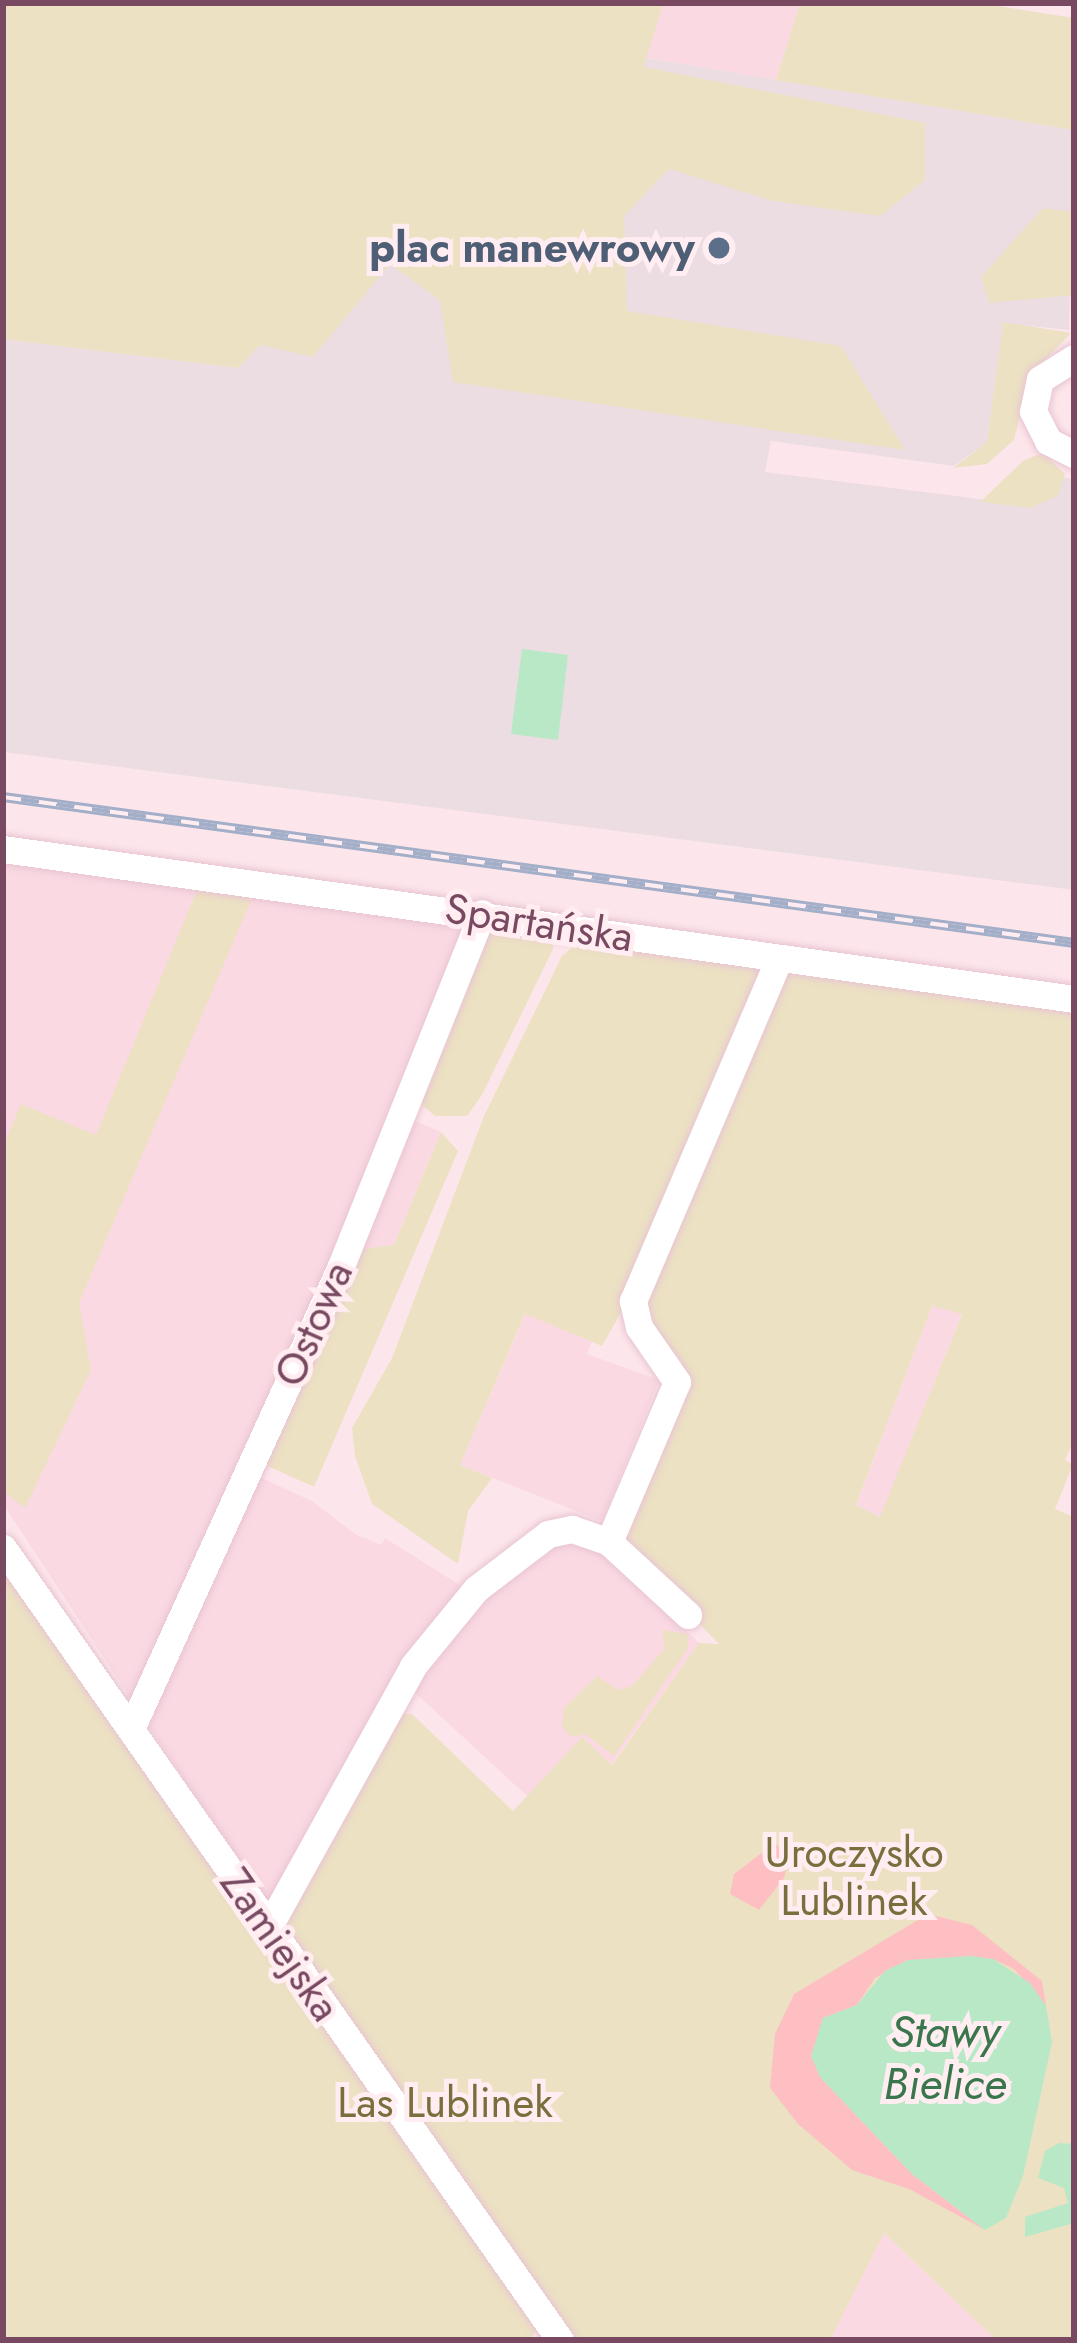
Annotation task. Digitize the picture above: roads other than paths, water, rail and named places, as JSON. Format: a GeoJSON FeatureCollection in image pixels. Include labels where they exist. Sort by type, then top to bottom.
{"type":"FeatureCollection","features":[{"type":"Feature","properties":{"kind":"street"},"geometry":{"type":"LineString","coordinates":[[1074,358],[1040,379],[1033,411],[1048,441],[1074,454]]}},
{"type":"Feature","properties":{"kind":"street","name":"Spartańska"},"geometry":{"type":"LineString","coordinates":[[3,849],[1074,999]]}},
{"type":"Feature","properties":{"kind":"street","name":"Ostowa"},"geometry":{"type":"LineString","coordinates":[[131,1730],[341,1266],[482,913]]}},
{"type":"Feature","properties":{"kind":"street"},"geometry":{"type":"LineString","coordinates":[[609,1542],[677,1382],[639,1327],[633,1301],[779,959]]}},
{"type":"Feature","properties":{"kind":"street"},"geometry":{"type":"LineString","coordinates":[[268,1928],[413,1666],[476,1589],[548,1534],[572,1529],[609,1542],[688,1616]]}},
{"type":"Feature","properties":{"kind":"street","name":"Zamiejska"},"geometry":{"type":"LineString","coordinates":[[3,1548],[560,2340]]}},
{"type":"Feature","properties":{"kind":"water"},"geometry":{"type":"Polygon","coordinates":[[[522,649],[568,655],[558,740],[511,734],[522,649]]]}},
{"type":"Feature","properties":{"kind":"water","name":"Stawy Bielice"},"geometry":{"type":"Polygon","coordinates":[[[993,1959],[1030,1983],[1046,2006],[1052,2042],[1023,2176],[1006,2218],[985,2230],[912,2174],[820,2077],[811,2056],[823,2018],[857,2005],[885,1971],[908,1960],[993,1959]]]}},
{"type":"Feature","properties":{"kind":"water","name":"Stawy Bielice"},"geometry":{"type":"Polygon","coordinates":[[[1059,2143],[1074,2144],[1074,2223],[1025,2237],[1025,2217],[1068,2203],[1064,2188],[1038,2178],[1045,2151],[1059,2143]]]}},
{"type":"Feature","properties":{"kind":"railway"},"geometry":{"type":"LineString","coordinates":[[3,797],[1074,943]]}},
{"type":"Feature","properties":{"kind":"place","name":"plac manewrowy"},"geometry":{"type":"Point","coordinates":[719,248]}},
{"type":"Feature","properties":{"kind":"park label","name":"Uroczysko Lublinek"},"geometry":{"type":"Point","coordinates":[854,1877]}},
{"type":"Feature","properties":{"kind":"park label","name":"Las Lublinek"},"geometry":{"type":"Point","coordinates":[445,2103]}}]}
